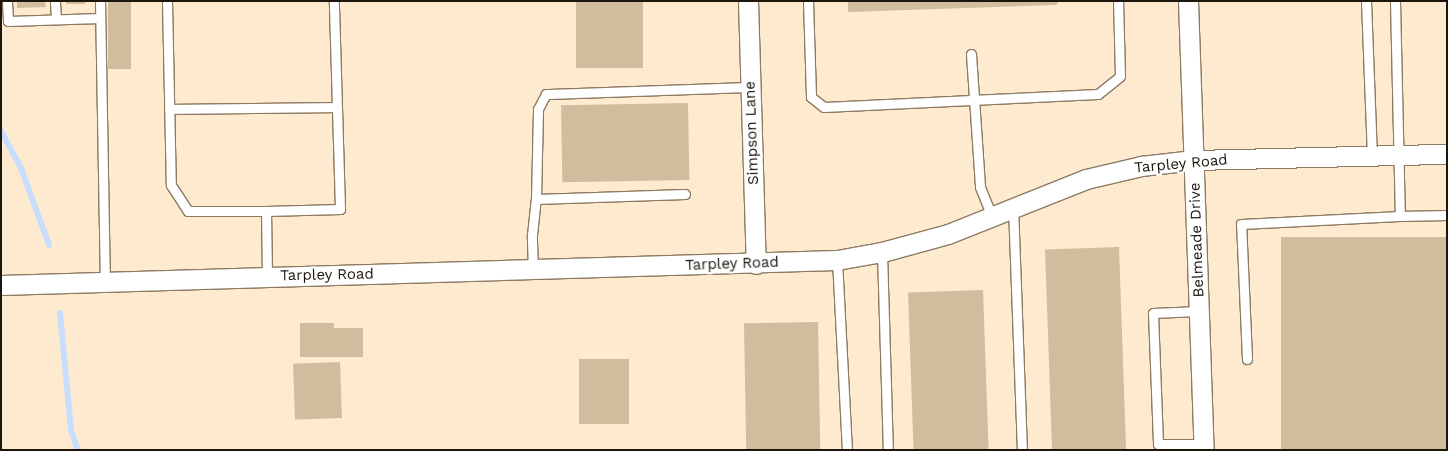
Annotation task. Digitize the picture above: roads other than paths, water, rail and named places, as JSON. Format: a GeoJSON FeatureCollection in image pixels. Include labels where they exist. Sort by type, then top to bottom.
{"type":"FeatureCollection","features":[{"type":"Feature","properties":{"kind":"street","name":"Simpson Lane"},"geometry":{"type":"LineString","coordinates":[[748,1],[756,264]]}},
{"type":"Feature","properties":{"kind":"street","name":"Belmeade Drive"},"geometry":{"type":"LineString","coordinates":[[1188,1],[1204,447]]}},
{"type":"Feature","properties":{"kind":"street","name":"Tarpley Road"},"geometry":{"type":"LineString","coordinates":[[1,285],[267,276],[756,264],[837,260],[882,252],[948,234],[1012,206],[1086,179],[1141,166],[1194,160],[1447,154]]}},
{"type":"Feature","properties":{"kind":"lane"},"geometry":{"type":"LineString","coordinates":[[7,1],[8,21],[100,18]]}},
{"type":"Feature","properties":{"kind":"lane"},"geometry":{"type":"LineString","coordinates":[[55,1],[56,19]]}},
{"type":"Feature","properties":{"kind":"lane"},"geometry":{"type":"LineString","coordinates":[[100,1],[105,282]]}},
{"type":"Feature","properties":{"kind":"lane"},"geometry":{"type":"LineString","coordinates":[[167,1],[171,185],[188,211],[266,211],[340,208],[334,1]]}},
{"type":"Feature","properties":{"kind":"lane"},"geometry":{"type":"LineString","coordinates":[[808,1],[811,97],[824,107],[1098,94],[1120,76],[1118,1]]}},
{"type":"Feature","properties":{"kind":"lane"},"geometry":{"type":"LineString","coordinates":[[1366,1],[1372,156]]}},
{"type":"Feature","properties":{"kind":"lane"},"geometry":{"type":"LineString","coordinates":[[1395,1],[1400,216]]}},
{"type":"Feature","properties":{"kind":"lane"},"geometry":{"type":"LineString","coordinates":[[972,54],[973,100],[980,187],[992,216]]}},
{"type":"Feature","properties":{"kind":"lane"},"geometry":{"type":"LineString","coordinates":[[532,270],[538,109],[546,94],[751,86]]}},
{"type":"Feature","properties":{"kind":"lane"},"geometry":{"type":"LineString","coordinates":[[169,108],[337,107]]}},
{"type":"Feature","properties":{"kind":"lane"},"geometry":{"type":"LineString","coordinates":[[536,199],[685,194]]}},
{"type":"Feature","properties":{"kind":"lane"},"geometry":{"type":"LineString","coordinates":[[1012,206],[1022,450]]}},
{"type":"Feature","properties":{"kind":"lane"},"geometry":{"type":"LineString","coordinates":[[266,211],[267,276]]}},
{"type":"Feature","properties":{"kind":"lane"},"geometry":{"type":"LineString","coordinates":[[1247,359],[1240,224],[1447,215]]}},
{"type":"Feature","properties":{"kind":"lane"},"geometry":{"type":"LineString","coordinates":[[882,252],[888,450]]}},
{"type":"Feature","properties":{"kind":"lane"},"geometry":{"type":"LineString","coordinates":[[837,260],[847,450]]}},
{"type":"Feature","properties":{"kind":"lane"},"geometry":{"type":"LineString","coordinates":[[1199,311],[1153,313],[1153,322],[1158,444],[1204,447]]}},
{"type":"Feature","properties":{"kind":"waterway"},"geometry":{"type":"LineString","coordinates":[[1,131],[21,168],[49,245]]}},
{"type":"Feature","properties":{"kind":"waterway"},"geometry":{"type":"LineString","coordinates":[[60,313],[71,430],[78,450]]}}]}
